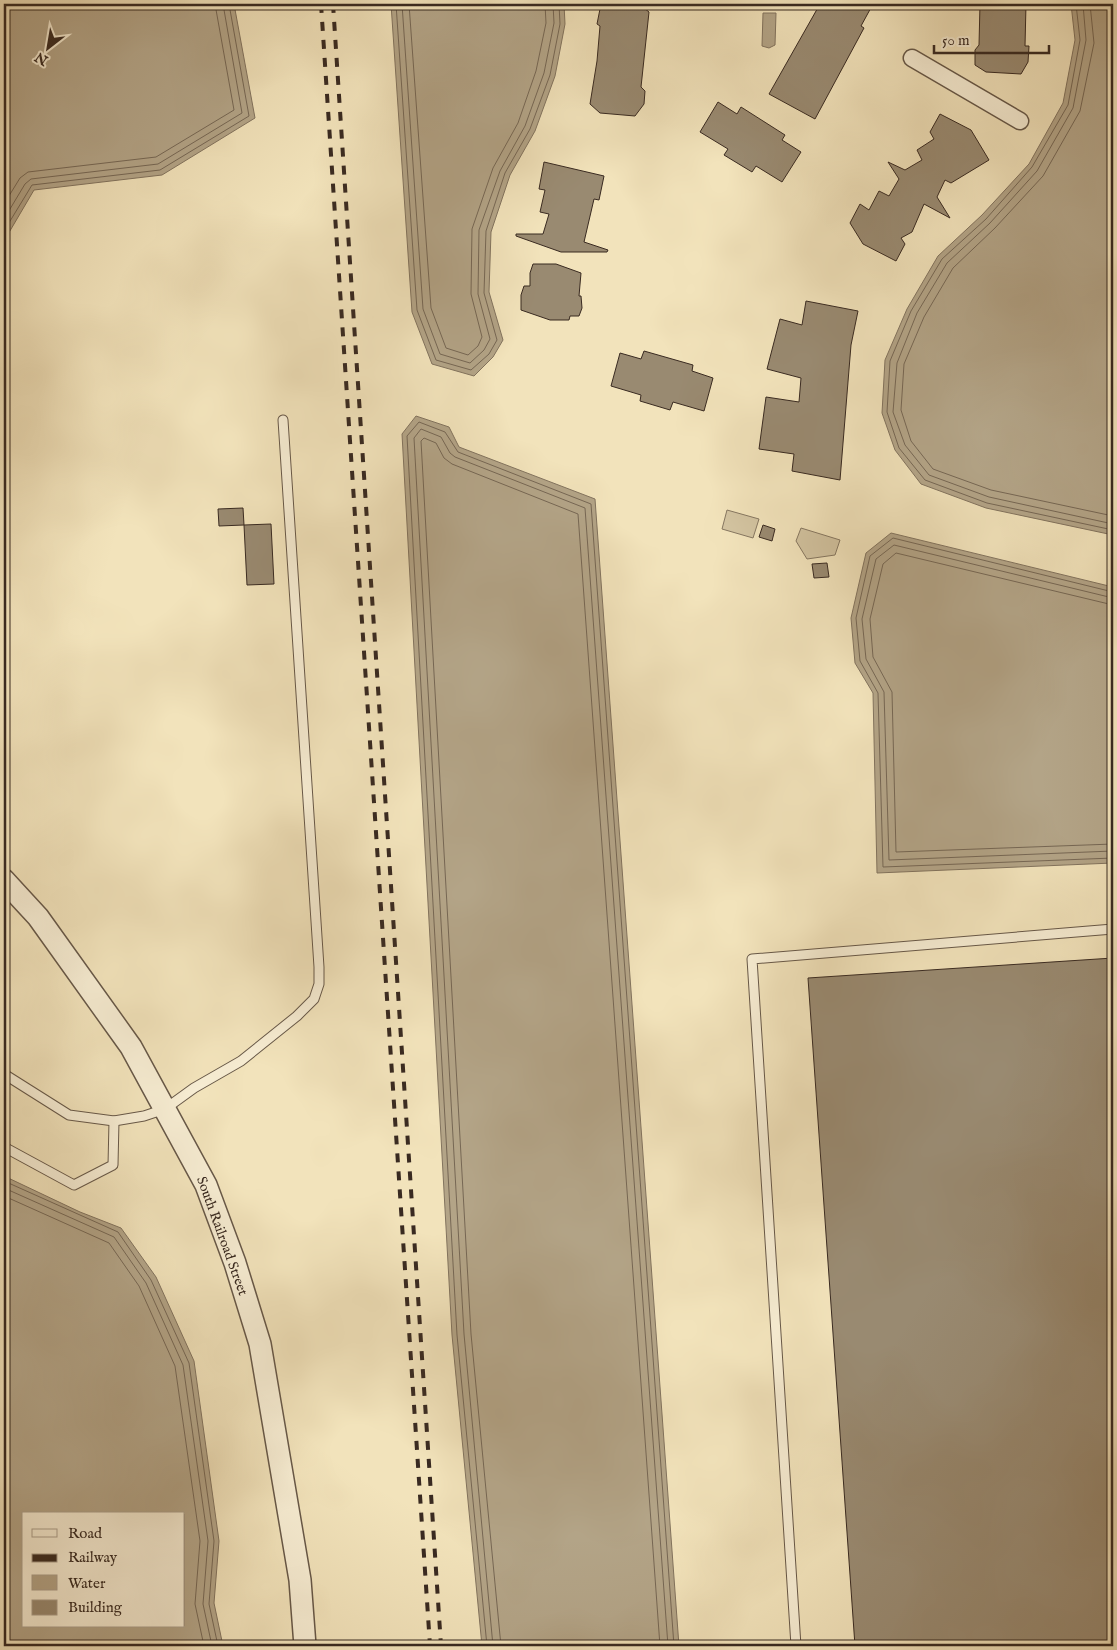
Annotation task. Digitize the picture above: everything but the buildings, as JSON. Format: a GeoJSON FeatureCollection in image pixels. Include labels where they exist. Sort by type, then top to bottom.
{"type":"FeatureCollection","features":[{"type":"Feature","properties":{"kind":"street"},"geometry":{"type":"LineString","coordinates":[[912,58],[1020,121]]}},
{"type":"Feature","properties":{"kind":"street","name":"South Railroad Street"},"geometry":{"type":"LineString","coordinates":[[4,880],[38,917],[131,1047],[206,1185],[235,1263],[260,1344],[300,1580],[304,1646]]}},
{"type":"Feature","properties":{"kind":"lane"},"geometry":{"type":"LineString","coordinates":[[4,1074],[69,1115],[114,1122],[144,1116],[165,1109],[194,1088],[240,1061],[297,1016],[314,999],[319,984],[283,420]]}},
{"type":"Feature","properties":{"kind":"lane"},"geometry":{"type":"LineString","coordinates":[[796,1646],[752,959],[1113,930]]}},
{"type":"Feature","properties":{"kind":"lane"},"geometry":{"type":"LineString","coordinates":[[4,1147],[74,1185],[113,1165],[114,1122]]}},
{"type":"Feature","properties":{"kind":"shaded area"},"geometry":{"type":"Polygon","coordinates":[[[727,510],[759,519],[753,538],[722,529],[727,510]]]}},
{"type":"Feature","properties":{"kind":"shaded area"},"geometry":{"type":"Polygon","coordinates":[[[801,528],[840,540],[835,555],[807,559],[796,541],[801,528]]]}},
{"type":"Feature","properties":{"kind":"water"},"geometry":{"type":"Polygon","coordinates":[[[4,4],[234,4],[255,118],[162,175],[34,190],[4,241],[4,4]]]}},
{"type":"Feature","properties":{"kind":"water"},"geometry":{"type":"Polygon","coordinates":[[[391,4],[564,4],[565,24],[555,76],[535,131],[510,175],[491,232],[489,292],[503,340],[493,357],[474,376],[432,364],[412,312],[391,4]]]}},
{"type":"Feature","properties":{"kind":"water"},"geometry":{"type":"Polygon","coordinates":[[[1071,4],[1113,4],[1113,535],[986,508],[921,484],[895,450],[882,413],[885,360],[907,309],[938,256],[982,215],[1029,164],[1063,103],[1075,40],[1071,4]]]}},
{"type":"Feature","properties":{"kind":"water"},"geometry":{"type":"Polygon","coordinates":[[[763,13],[776,13],[775,45],[769,48],[762,46],[763,13]]]}},
{"type":"Feature","properties":{"kind":"water"},"geometry":{"type":"Polygon","coordinates":[[[416,416],[449,427],[459,447],[595,499],[679,1646],[482,1646],[452,1335],[402,434],[416,416]]]}},
{"type":"Feature","properties":{"kind":"water"},"geometry":{"type":"Polygon","coordinates":[[[891,533],[1113,587],[1113,863],[877,873],[873,693],[855,663],[851,618],[866,553],[891,533]]]}},
{"type":"Feature","properties":{"kind":"water"},"geometry":{"type":"Polygon","coordinates":[[[4,1176],[80,1212],[121,1228],[156,1277],[194,1361],[219,1541],[214,1603],[223,1646],[4,1646],[4,1176]]]}},
{"type":"Feature","properties":{"kind":"railway"},"geometry":{"type":"LineString","coordinates":[[321,4],[430,1646]]}},
{"type":"Feature","properties":{"kind":"railway"},"geometry":{"type":"LineString","coordinates":[[333,4],[441,1646]]}}]}
